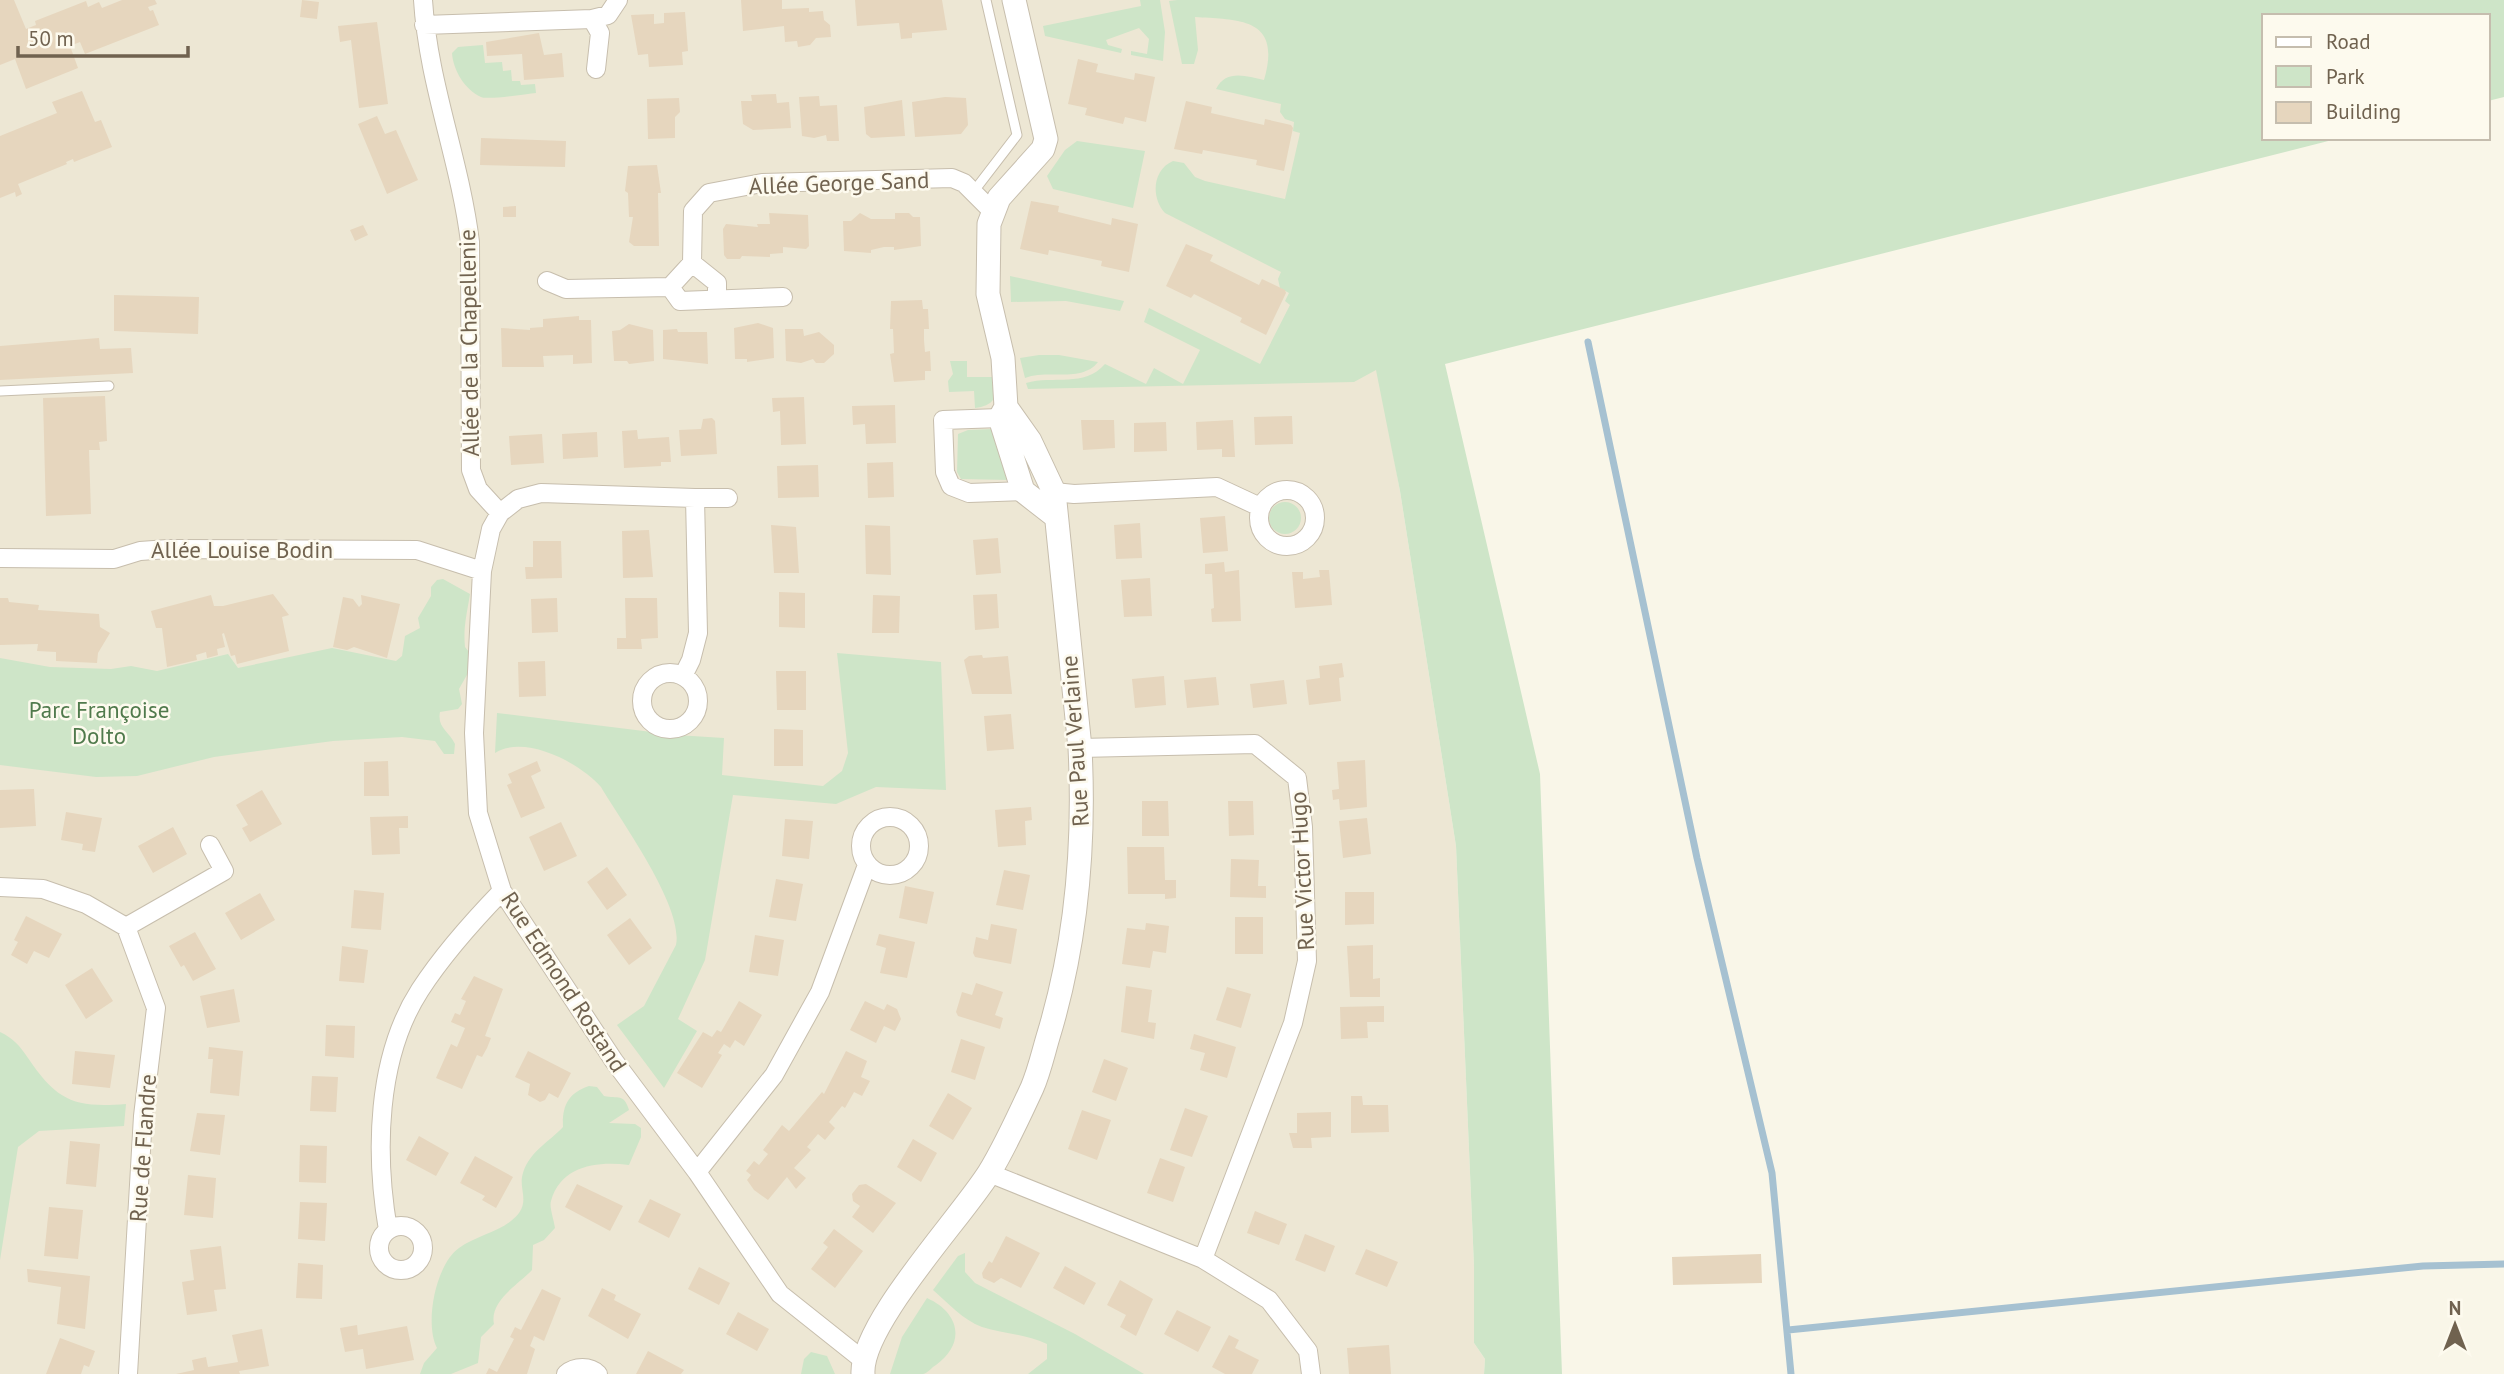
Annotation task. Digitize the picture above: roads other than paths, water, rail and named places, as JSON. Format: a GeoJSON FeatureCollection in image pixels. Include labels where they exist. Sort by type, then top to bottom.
{"type":"FeatureCollection","features":[{"type":"Feature","properties":{"kind":"street","name":"Allée de la Chapellenie"},"geometry":{"type":"LineString","coordinates":[[423,0],[437,94],[467,213],[470,242],[471,470],[478,489],[500,513]]}},
{"type":"Feature","properties":{"kind":"street"},"geometry":{"type":"LineString","coordinates":[[425,25],[592,19],[608,15],[618,0]]}},
{"type":"Feature","properties":{"kind":"street"},"geometry":{"type":"LineString","coordinates":[[1014,0],[1046,139],[1043,149],[999,198],[992,211],[987,237],[988,294],[1003,358],[1003,412],[1023,491],[1055,516]]}},
{"type":"Feature","properties":{"kind":"street"},"geometry":{"type":"LineString","coordinates":[[592,19],[600,33],[596,69]]}},
{"type":"Feature","properties":{"kind":"street","name":"Allée George Sand"},"geometry":{"type":"LineString","coordinates":[[692,263],[693,211],[709,193],[762,183],[953,178],[974,191],[992,211]]}},
{"type":"Feature","properties":{"kind":"street"},"geometry":{"type":"LineString","coordinates":[[547,281],[566,289],[670,287],[692,263],[717,284],[717,298]]}},
{"type":"Feature","properties":{"kind":"street"},"geometry":{"type":"LineString","coordinates":[[670,287],[680,301],[783,297]]}},
{"type":"Feature","properties":{"kind":"street"},"geometry":{"type":"LineString","coordinates":[[1003,412],[943,420],[945,472],[951,486],[969,493],[1023,491]]}},
{"type":"Feature","properties":{"kind":"street","name":"Rue Paul Verlaine"},"geometry":{"type":"LineString","coordinates":[[863,1367],[890,1309],[989,1173],[1033,1085],[1062,991],[1080,885],[1083,786],[1054,492],[1030,441],[1003,412]]}},
{"type":"Feature","properties":{"kind":"street"},"geometry":{"type":"LineString","coordinates":[[1054,492],[1074,494],[1217,487],[1260,507]]}},
{"type":"Feature","properties":{"kind":"street"},"geometry":{"type":"LineString","coordinates":[[500,513],[518,499],[541,494],[728,498]]}},
{"type":"Feature","properties":{"kind":"street"},"geometry":{"type":"LineString","coordinates":[[682,676],[694,653],[698,633],[695,498]]}},
{"type":"Feature","properties":{"kind":"street","name":"Rue Edmond Rostand"},"geometry":{"type":"LineString","coordinates":[[500,513],[491,529],[482,571],[474,733],[478,813],[502,891],[614,1060],[697,1172],[780,1294],[863,1367]]}},
{"type":"Feature","properties":{"kind":"street","name":"Allée Louise Bodin"},"geometry":{"type":"LineString","coordinates":[[0,558],[114,559],[140,551],[168,549],[417,550],[482,571]]}},
{"type":"Feature","properties":{"kind":"street","name":"Rue Victor Hugo"},"geometry":{"type":"LineString","coordinates":[[1080,748],[1255,744],[1297,778],[1303,827],[1307,961],[1293,1023],[1203,1259]]}},
{"type":"Feature","properties":{"kind":"street"},"geometry":{"type":"LineString","coordinates":[[0,887],[43,889],[86,904],[126,927],[224,872],[210,845]]}},
{"type":"Feature","properties":{"kind":"street"},"geometry":{"type":"LineString","coordinates":[[697,1172],[774,1075],[820,992],[867,865]]}},
{"type":"Feature","properties":{"kind":"street"},"geometry":{"type":"LineString","coordinates":[[388,1230],[382,1197],[383,1121],[394,1049],[418,992],[458,937],[502,891]]}},
{"type":"Feature","properties":{"kind":"street","name":"Rue de Flandre"},"geometry":{"type":"LineString","coordinates":[[126,927],[156,1008],[143,1116],[128,1374]]}},
{"type":"Feature","properties":{"kind":"street"},"geometry":{"type":"LineString","coordinates":[[989,1173],[1203,1259],[1269,1300],[1308,1351],[1311,1374]]}},
{"type":"Feature","properties":{"kind":"street"},"geometry":{"type":"LineString","coordinates":[[566,1374],[571,1370],[586,1368],[598,1374]]}},
{"type":"Feature","properties":{"kind":"lane"},"geometry":{"type":"LineString","coordinates":[[974,191],[1017,135],[986,0]]}},
{"type":"Feature","properties":{"kind":"lane"},"geometry":{"type":"LineString","coordinates":[[0,391],[109,386]]}},
{"type":"Feature","properties":{"kind":"waterway"},"geometry":{"type":"LineString","coordinates":[[1588,342],[1697,858],[1772,1173],[1791,1374]]}},
{"type":"Feature","properties":{"kind":"waterway"},"geometry":{"type":"LineString","coordinates":[[1788,1330],[2423,1266],[2504,1264]]}},
{"type":"Feature","properties":{"kind":"park label","name":"Parc Françoise Dolto"},"geometry":{"type":"Point","coordinates":[99,723]}}]}
